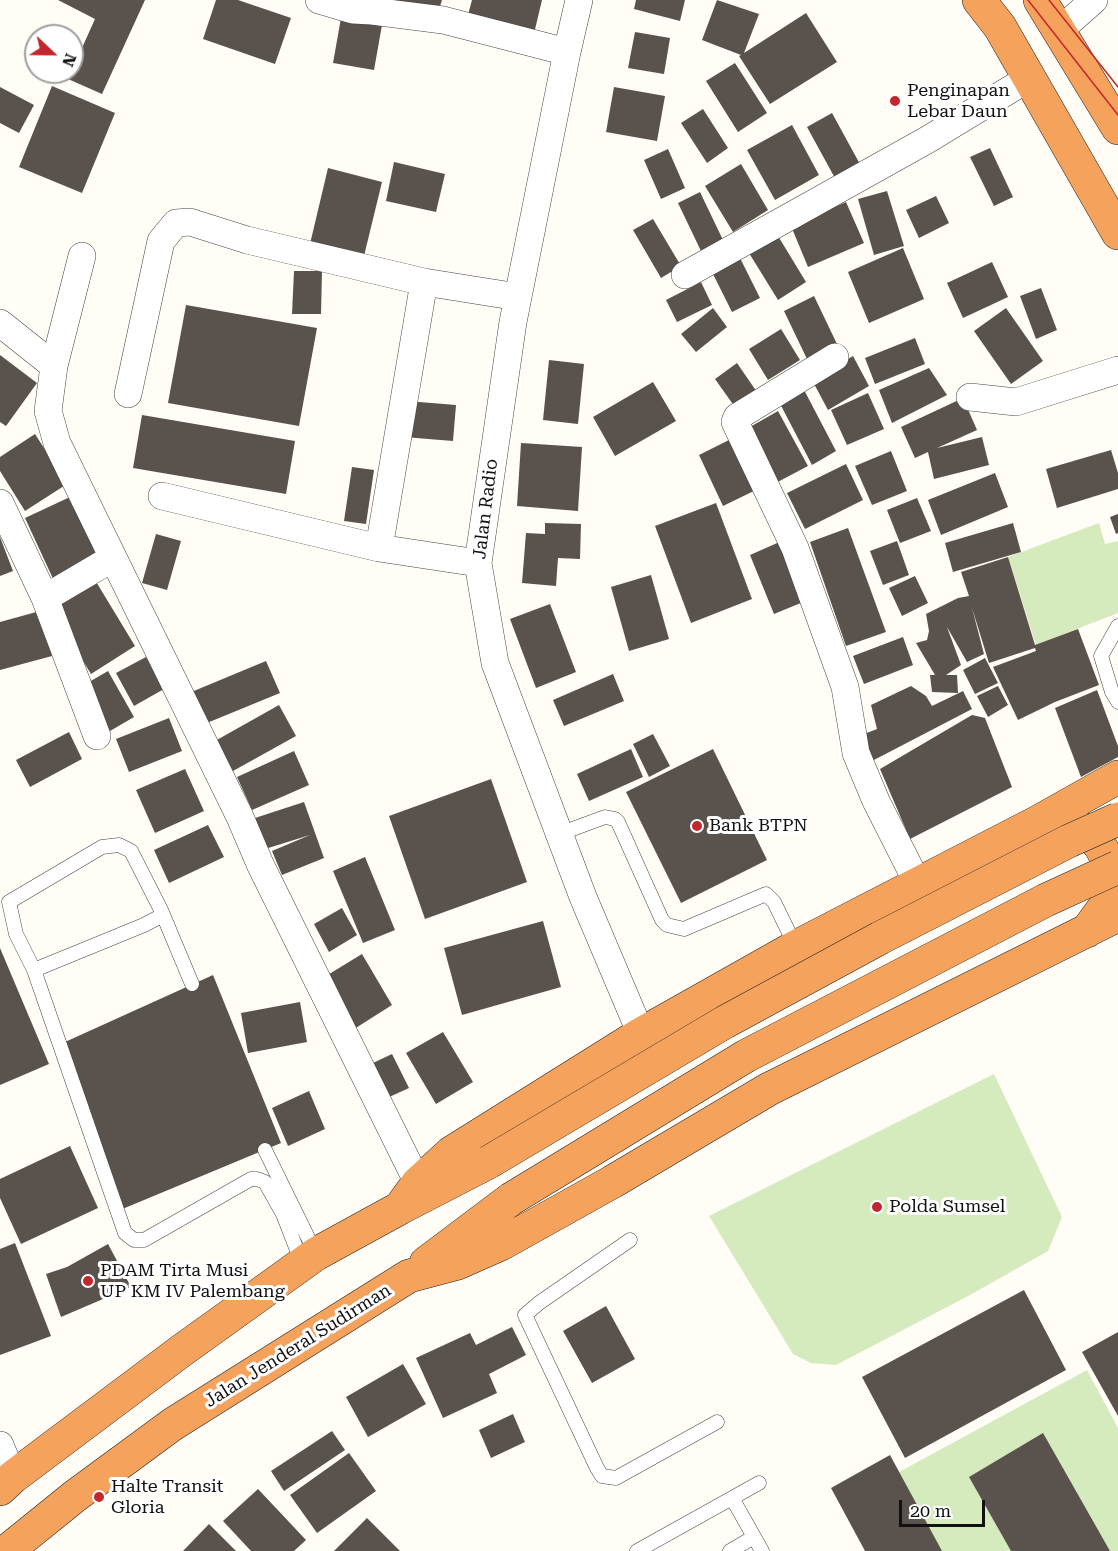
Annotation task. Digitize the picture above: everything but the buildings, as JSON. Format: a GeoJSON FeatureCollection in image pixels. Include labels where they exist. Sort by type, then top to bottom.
{"type":"FeatureCollection","features":[{"type":"Feature","properties":{"kind":"highway"},"geometry":{"type":"LineString","coordinates":[[979,0],[1000,27],[1118,233]]}},
{"type":"Feature","properties":{"kind":"highway"},"geometry":{"type":"LineString","coordinates":[[1040,0],[1118,128]]}},
{"type":"Feature","properties":{"kind":"highway"},"geometry":{"type":"LineString","coordinates":[[409,1195],[451,1153],[641,1034],[796,947],[1038,822],[1117,777]]}},
{"type":"Feature","properties":{"kind":"highway"},"geometry":{"type":"LineString","coordinates":[[4,1483],[309,1259],[409,1195],[489,1162],[735,1016],[880,938],[1069,841],[1118,819]]}},
{"type":"Feature","properties":{"kind":"highway"},"geometry":{"type":"LineString","coordinates":[[1038,822],[1082,829],[1101,847],[1111,867],[1114,880],[1108,902],[1087,931]]}},
{"type":"Feature","properties":{"kind":"highway"},"geometry":{"type":"LineString","coordinates":[[409,1276],[511,1199],[746,1056],[1047,900],[1118,867]]}},
{"type":"Feature","properties":{"kind":"highway","name":"Jalan Jenderal Sudirman"},"geometry":{"type":"LineString","coordinates":[[7,1551],[75,1496],[173,1424],[409,1276],[458,1263],[501,1244],[612,1182],[768,1089],[1118,915]]}},
{"type":"Feature","properties":{"kind":"street"},"geometry":{"type":"LineString","coordinates":[[319,0],[353,10],[443,20],[567,52]]}},
{"type":"Feature","properties":{"kind":"street","name":"Jalan Radio"},"geometry":{"type":"LineString","coordinates":[[579,0],[518,297],[477,563],[495,663],[583,897],[641,1034]]}},
{"type":"Feature","properties":{"kind":"street"},"geometry":{"type":"LineString","coordinates":[[1059,31],[1094,0]]}},
{"type":"Feature","properties":{"kind":"street"},"geometry":{"type":"LineString","coordinates":[[685,275],[927,140],[1029,78]]}},
{"type":"Feature","properties":{"kind":"street"},"geometry":{"type":"LineString","coordinates":[[128,394],[161,241],[176,223],[190,222],[247,240],[424,282],[518,297]]}},
{"type":"Feature","properties":{"kind":"street"},"geometry":{"type":"LineString","coordinates":[[82,256],[54,366],[48,411],[50,423],[57,443],[240,817],[409,1195]]}},
{"type":"Feature","properties":{"kind":"street"},"geometry":{"type":"LineString","coordinates":[[379,549],[424,282]]}},
{"type":"Feature","properties":{"kind":"street"},"geometry":{"type":"LineString","coordinates":[[0,323],[54,366]]}},
{"type":"Feature","properties":{"kind":"street"},"geometry":{"type":"LineString","coordinates":[[835,357],[737,417],[735,423],[795,548],[845,687],[856,753],[876,801],[918,884]]}},
{"type":"Feature","properties":{"kind":"street"},"geometry":{"type":"LineString","coordinates":[[970,397],[1016,402],[1118,370]]}},
{"type":"Feature","properties":{"kind":"street"},"geometry":{"type":"LineString","coordinates":[[162,496],[379,549],[477,563]]}},
{"type":"Feature","properties":{"kind":"street"},"geometry":{"type":"LineString","coordinates":[[0,503],[45,598],[97,736]]}},
{"type":"Feature","properties":{"kind":"street"},"geometry":{"type":"LineString","coordinates":[[45,598],[113,558]]}},
{"type":"Feature","properties":{"kind":"street"},"geometry":{"type":"LineString","coordinates":[[0,1445],[4,1483]]}},
{"type":"Feature","properties":{"kind":"lane"},"geometry":{"type":"LineString","coordinates":[[1118,626],[1101,656],[1112,692],[1118,702]]}},
{"type":"Feature","properties":{"kind":"lane"},"geometry":{"type":"LineString","coordinates":[[559,834],[605,817],[615,819],[662,920],[667,925],[684,929],[766,894],[774,902],[796,947]]}},
{"type":"Feature","properties":{"kind":"lane"},"geometry":{"type":"LineString","coordinates":[[192,984],[163,915],[131,850],[119,845],[102,847],[4,904],[34,970],[125,1233],[134,1240],[144,1240],[251,1179],[257,1179],[265,1182],[309,1259]]}},
{"type":"Feature","properties":{"kind":"lane"},"geometry":{"type":"LineString","coordinates":[[34,970],[163,915]]}},
{"type":"Feature","properties":{"kind":"lane"},"geometry":{"type":"LineString","coordinates":[[265,1150],[309,1259]]}},
{"type":"Feature","properties":{"kind":"lane"},"geometry":{"type":"LineString","coordinates":[[630,1240],[525,1315],[592,1458],[602,1476],[616,1478],[717,1422]]}},
{"type":"Feature","properties":{"kind":"lane"},"geometry":{"type":"LineString","coordinates":[[637,1551],[759,1483]]}},
{"type":"Feature","properties":{"kind":"lane"},"geometry":{"type":"LineString","coordinates":[[732,1498],[762,1551]]}},
{"type":"Feature","properties":{"kind":"lane"},"geometry":{"type":"LineString","coordinates":[[730,1551],[754,1537]]}},
{"type":"Feature","properties":{"kind":"green space"},"geometry":{"type":"Polygon","coordinates":[[[1099,523],[1105,544],[1118,541],[1118,613],[1036,645],[1008,557],[1099,523]]]}},
{"type":"Feature","properties":{"kind":"green space"},"geometry":{"type":"Polygon","coordinates":[[[994,1074],[1062,1217],[1048,1251],[970,1295],[836,1365],[811,1363],[793,1354],[709,1216],[994,1074]]]}},
{"type":"Feature","properties":{"kind":"green space"},"geometry":{"type":"Polygon","coordinates":[[[1087,1370],[1118,1428],[1118,1551],[941,1551],[899,1472],[1087,1370]]]}},
{"type":"Feature","properties":{"kind":"tram line"},"geometry":{"type":"LineString","coordinates":[[1028,0],[1118,115]]}},
{"type":"Feature","properties":{"kind":"tram line"},"geometry":{"type":"LineString","coordinates":[[1049,0],[1118,87]]}},
{"type":"Feature","properties":{"kind":"place","name":"Penginapan Lebar Daun"},"geometry":{"type":"Point","coordinates":[895,101]}},
{"type":"Feature","properties":{"kind":"place","name":"Bank BTPN"},"geometry":{"type":"Point","coordinates":[697,826]}},
{"type":"Feature","properties":{"kind":"place","name":"Polda Sumsel"},"geometry":{"type":"Point","coordinates":[877,1207]}},
{"type":"Feature","properties":{"kind":"place","name":"PDAM Tirta Musi UP KM IV Palembang"},"geometry":{"type":"Point","coordinates":[88,1281]}},
{"type":"Feature","properties":{"kind":"place","name":"Halte Transit Gloria"},"geometry":{"type":"Point","coordinates":[99,1497]}}]}
